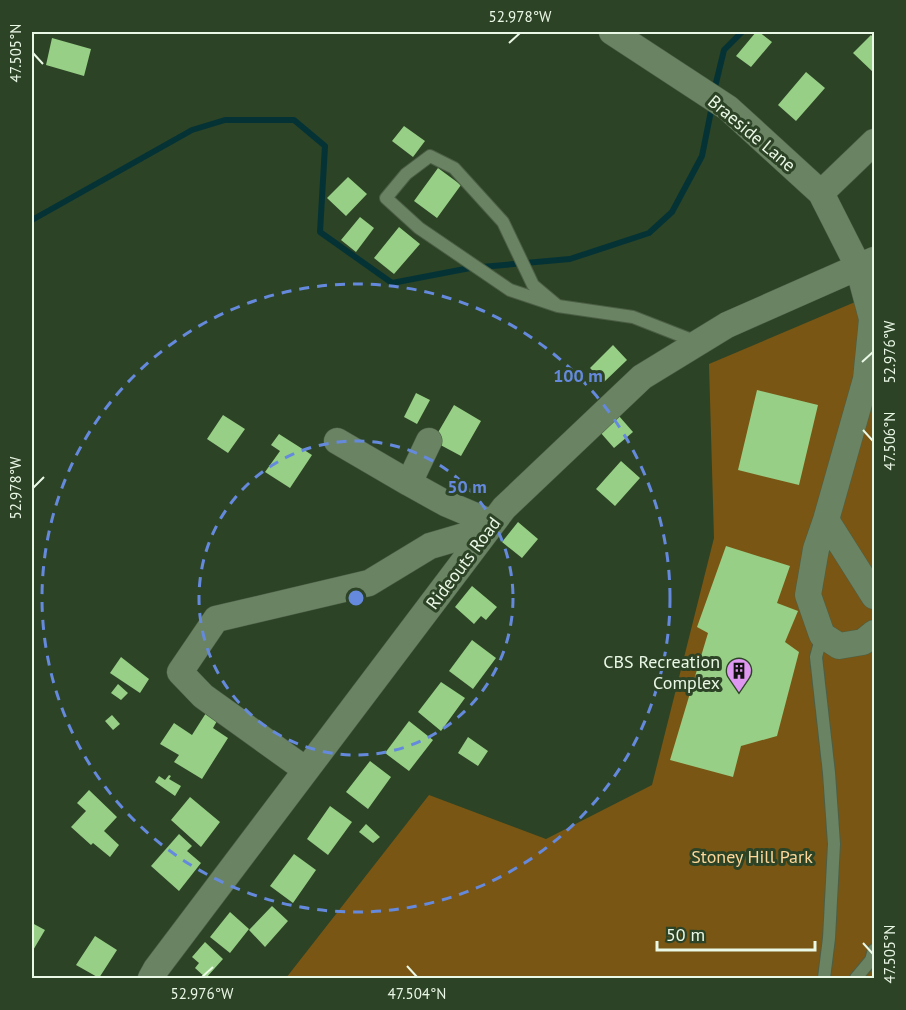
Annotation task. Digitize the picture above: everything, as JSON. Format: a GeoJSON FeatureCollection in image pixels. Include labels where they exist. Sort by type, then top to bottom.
{"type":"FeatureCollection","features":[{"type":"Feature","properties":{"kind":"street","name":"Braeside Lane"},"geometry":{"type":"LineString","coordinates":[[612,32],[728,108],[821,193],[866,263],[872,319],[866,379],[816,549],[808,595],[822,635]]}},
{"type":"Feature","properties":{"kind":"street"},"geometry":{"type":"LineString","coordinates":[[821,193],[874,142]]}},
{"type":"Feature","properties":{"kind":"street","name":"Rideouts Road"},"geometry":{"type":"LineString","coordinates":[[151,978],[504,508],[642,377],[727,325],[866,263]]}},
{"type":"Feature","properties":{"kind":"street"},"geometry":{"type":"LineString","coordinates":[[338,441],[409,483],[490,526]]}},
{"type":"Feature","properties":{"kind":"street"},"geometry":{"type":"LineString","coordinates":[[409,483],[429,441]]}},
{"type":"Feature","properties":{"kind":"street"},"geometry":{"type":"LineString","coordinates":[[826,520],[874,596]]}},
{"type":"Feature","properties":{"kind":"street"},"geometry":{"type":"LineString","coordinates":[[306,770],[202,696],[180,672],[216,619],[369,584],[430,546],[490,526]]}},
{"type":"Feature","properties":{"kind":"street"},"geometry":{"type":"LineString","coordinates":[[822,635],[839,646],[863,642],[874,633]]}},
{"type":"Feature","properties":{"kind":"lane"},"geometry":{"type":"LineString","coordinates":[[558,306],[533,285],[503,222],[454,168],[430,156],[406,174],[386,198],[419,228],[510,291],[558,306],[633,317],[698,343]]}},
{"type":"Feature","properties":{"kind":"lane"},"geometry":{"type":"LineString","coordinates":[[822,635],[816,657],[829,773],[834,844],[829,938],[824,978]]}},
{"type":"Feature","properties":{"kind":"lane"},"geometry":{"type":"LineString","coordinates":[[856,978],[873,955]]}},
{"type":"Feature","properties":{"kind":"green space","name":"Stoney Hill Park"},"geometry":{"type":"Polygon","coordinates":[[[874,294],[874,978],[286,978],[429,795],[546,839],[652,785],[714,538],[709,364],[874,294]]]}},
{"type":"Feature","properties":{"kind":"building"},"geometry":{"type":"Polygon","coordinates":[[[756,32],[772,42],[751,67],[736,56],[756,32]]]}},
{"type":"Feature","properties":{"kind":"building"},"geometry":{"type":"Polygon","coordinates":[[[871,35],[874,38],[874,73],[853,53],[871,35]]]}},
{"type":"Feature","properties":{"kind":"building"},"geometry":{"type":"Polygon","coordinates":[[[52,38],[91,49],[84,76],[46,65],[52,38]]]}},
{"type":"Feature","properties":{"kind":"building"},"geometry":{"type":"Polygon","coordinates":[[[806,72],[825,88],[796,121],[778,105],[806,72]]]}},
{"type":"Feature","properties":{"kind":"building"},"geometry":{"type":"Polygon","coordinates":[[[404,126],[425,141],[413,157],[392,141],[404,126]]]}},
{"type":"Feature","properties":{"kind":"building"},"geometry":{"type":"Polygon","coordinates":[[[438,168],[461,185],[437,218],[414,201],[438,168]]]}},
{"type":"Feature","properties":{"kind":"building"},"geometry":{"type":"Polygon","coordinates":[[[348,177],[367,194],[346,216],[327,198],[348,177]]]}},
{"type":"Feature","properties":{"kind":"building"},"geometry":{"type":"Polygon","coordinates":[[[360,217],[374,228],[356,252],[341,240],[360,217]]]}},
{"type":"Feature","properties":{"kind":"building"},"geometry":{"type":"Polygon","coordinates":[[[399,227],[420,244],[394,274],[374,258],[399,227]]]}},
{"type":"Feature","properties":{"kind":"building"},"geometry":{"type":"Polygon","coordinates":[[[613,345],[627,360],[604,382],[590,368],[613,345]]]}},
{"type":"Feature","properties":{"kind":"building"},"geometry":{"type":"Polygon","coordinates":[[[757,390],[818,405],[799,485],[738,470],[757,390]]]}},
{"type":"Feature","properties":{"kind":"building"},"geometry":{"type":"Polygon","coordinates":[[[416,393],[430,400],[417,424],[404,417],[416,393]]]}},
{"type":"Feature","properties":{"kind":"building"},"geometry":{"type":"Polygon","coordinates":[[[454,405],[481,421],[461,456],[433,441],[454,405]]]}},
{"type":"Feature","properties":{"kind":"building"},"geometry":{"type":"Polygon","coordinates":[[[223,415],[245,429],[228,453],[207,439],[223,415]]]}},
{"type":"Feature","properties":{"kind":"building"},"geometry":{"type":"Polygon","coordinates":[[[619,416],[633,432],[614,448],[600,432],[619,416]]]}},
{"type":"Feature","properties":{"kind":"building"},"geometry":{"type":"Polygon","coordinates":[[[279,434],[312,455],[290,488],[265,472],[280,451],[271,445],[279,434]]]}},
{"type":"Feature","properties":{"kind":"building"},"geometry":{"type":"Polygon","coordinates":[[[621,461],[640,478],[615,506],[596,489],[621,461]]]}},
{"type":"Feature","properties":{"kind":"building"},"geometry":{"type":"Polygon","coordinates":[[[518,522],[538,539],[522,558],[502,542],[518,522]]]}},
{"type":"Feature","properties":{"kind":"building","name":"CBS Recreation Complex"},"geometry":{"type":"Polygon","coordinates":[[[726,546],[790,566],[777,603],[798,611],[785,642],[799,652],[777,736],[741,746],[733,777],[670,760],[708,633],[697,627],[726,546]]]}},
{"type":"Feature","properties":{"kind":"building"},"geometry":{"type":"Polygon","coordinates":[[[472,586],[497,607],[486,620],[481,616],[474,624],[455,607],[472,586]]]}},
{"type":"Feature","properties":{"kind":"building"},"geometry":{"type":"Polygon","coordinates":[[[472,640],[496,658],[473,689],[449,671],[472,640]]]}},
{"type":"Feature","properties":{"kind":"building"},"geometry":{"type":"Polygon","coordinates":[[[121,657],[149,679],[140,693],[110,673],[121,657]]]}},
{"type":"Feature","properties":{"kind":"building"},"geometry":{"type":"Polygon","coordinates":[[[441,682],[465,698],[441,731],[418,712],[441,682]]]}},
{"type":"Feature","properties":{"kind":"building"},"geometry":{"type":"Polygon","coordinates":[[[118,684],[128,693],[121,700],[111,693],[118,684]]]}},
{"type":"Feature","properties":{"kind":"building"},"geometry":{"type":"Polygon","coordinates":[[[206,713],[217,721],[213,728],[228,738],[202,779],[174,762],[179,755],[160,744],[174,723],[192,735],[206,713]]]}},
{"type":"Feature","properties":{"kind":"building"},"geometry":{"type":"Polygon","coordinates":[[[112,715],[120,724],[113,730],[105,721],[112,715]]]}},
{"type":"Feature","properties":{"kind":"building"},"geometry":{"type":"Polygon","coordinates":[[[409,721],[433,740],[409,771],[385,753],[409,721]]]}},
{"type":"Feature","properties":{"kind":"building"},"geometry":{"type":"Polygon","coordinates":[[[468,737],[488,751],[478,766],[458,753],[468,737]]]}},
{"type":"Feature","properties":{"kind":"building"},"geometry":{"type":"Polygon","coordinates":[[[370,761],[391,777],[368,809],[346,792],[370,761]]]}},
{"type":"Feature","properties":{"kind":"building"},"geometry":{"type":"Polygon","coordinates":[[[169,775],[171,776],[169,779],[181,786],[175,796],[155,782],[159,776],[165,780],[169,775]]]}},
{"type":"Feature","properties":{"kind":"building"},"geometry":{"type":"Polygon","coordinates":[[[89,790],[117,817],[104,831],[119,845],[110,857],[93,843],[91,845],[71,827],[86,811],[77,803],[89,790]]]}},
{"type":"Feature","properties":{"kind":"building"},"geometry":{"type":"Polygon","coordinates":[[[190,797],[220,822],[201,847],[171,820],[190,797]]]}},
{"type":"Feature","properties":{"kind":"building"},"geometry":{"type":"Polygon","coordinates":[[[330,806],[352,822],[328,855],[307,839],[330,806]]]}},
{"type":"Feature","properties":{"kind":"building"},"geometry":{"type":"Polygon","coordinates":[[[366,824],[380,837],[373,843],[359,832],[366,824]]]}},
{"type":"Feature","properties":{"kind":"building"},"geometry":{"type":"Polygon","coordinates":[[[179,834],[192,846],[187,851],[201,863],[179,891],[151,866],[179,834]]]}},
{"type":"Feature","properties":{"kind":"building"},"geometry":{"type":"Polygon","coordinates":[[[294,854],[316,870],[293,903],[270,886],[294,854]]]}},
{"type":"Feature","properties":{"kind":"building"},"geometry":{"type":"Polygon","coordinates":[[[272,906],[288,921],[265,947],[249,930],[272,906]]]}},
{"type":"Feature","properties":{"kind":"building"},"geometry":{"type":"Polygon","coordinates":[[[230,912],[249,929],[230,953],[210,937],[230,912]]]}},
{"type":"Feature","properties":{"kind":"building"},"geometry":{"type":"Polygon","coordinates":[[[32,923],[45,930],[32,952],[32,923]]]}},
{"type":"Feature","properties":{"kind":"building"},"geometry":{"type":"Polygon","coordinates":[[[95,936],[117,950],[99,978],[76,965],[95,936]]]}},
{"type":"Feature","properties":{"kind":"building"},"geometry":{"type":"Polygon","coordinates":[[[205,942],[223,959],[206,978],[195,968],[199,963],[192,957],[205,942]]]}},
{"type":"Feature","properties":{"kind":"waterway"},"geometry":{"type":"LineString","coordinates":[[715,87],[724,50],[742,32]]}},
{"type":"Feature","properties":{"kind":"waterway"},"geometry":{"type":"LineString","coordinates":[[32,220],[192,130],[225,120],[294,120],[325,146],[320,232],[392,283],[470,268],[570,259],[649,233],[672,212],[702,156],[711,111]]}},
{"type":"Feature","properties":{"kind":"place","name":"CBS Recreation Complex"},"geometry":{"type":"Point","coordinates":[739,694]}}]}
